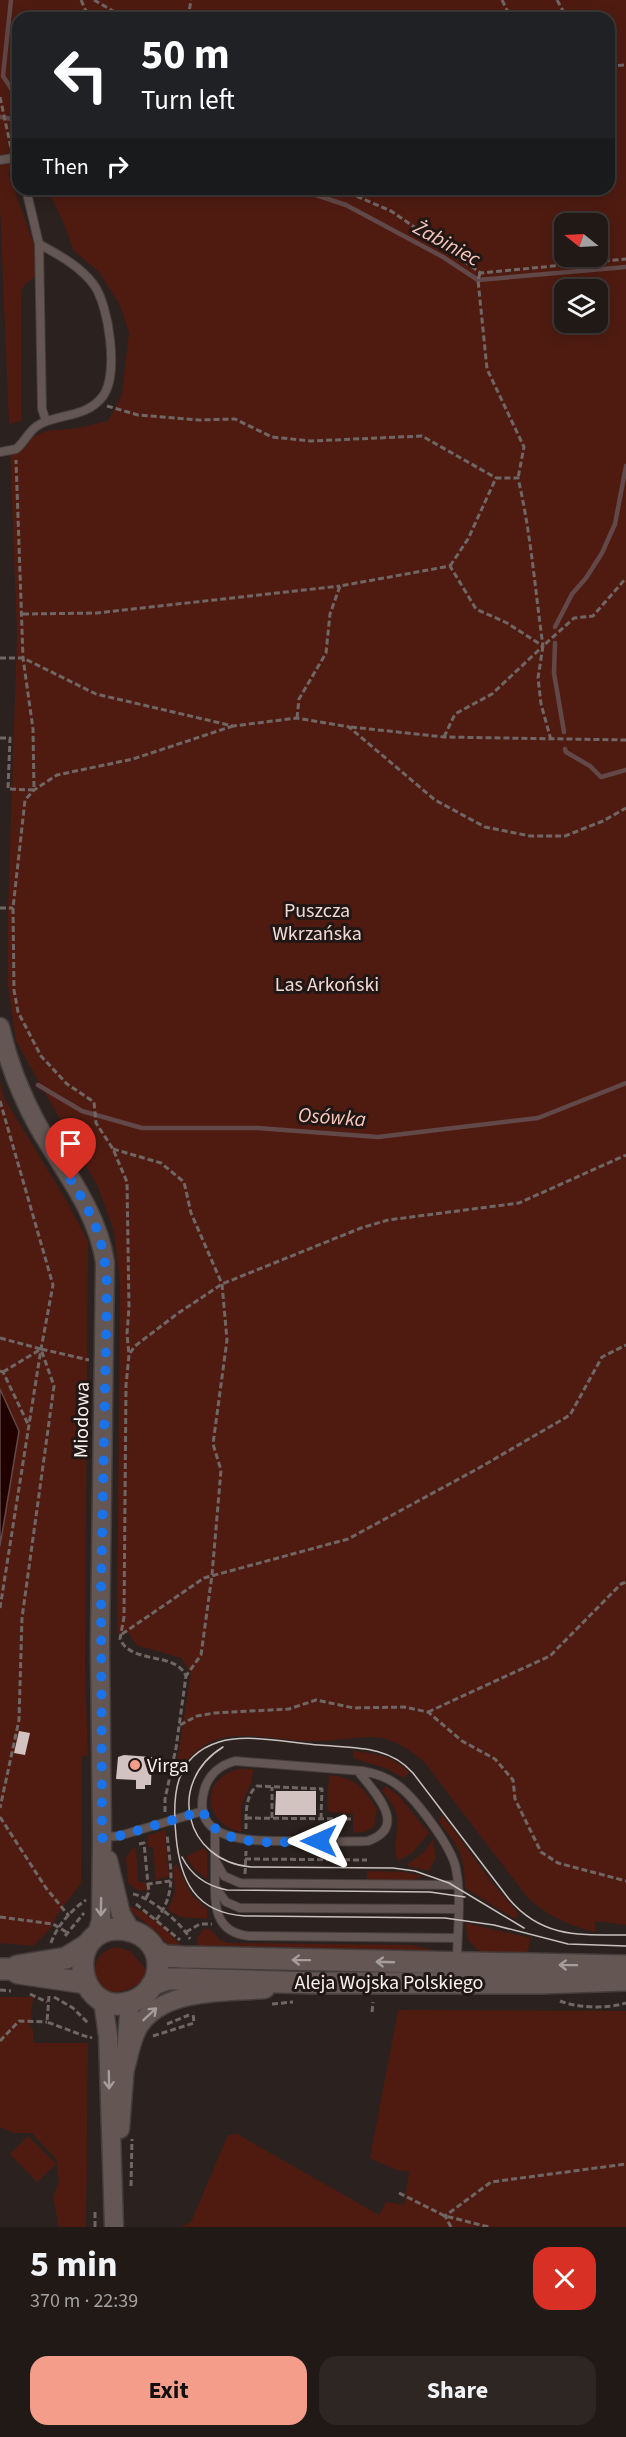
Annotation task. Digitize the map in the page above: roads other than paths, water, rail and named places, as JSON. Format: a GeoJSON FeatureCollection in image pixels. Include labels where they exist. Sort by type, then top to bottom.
{"type":"FeatureCollection","features":[{"type":"Feature","properties":{"kind":"main road"},"geometry":{"type":"LineString","coordinates":[[6,1969],[66,1958],[92,1939],[112,1929],[131,1931],[144,1938],[156,1952],[159,1966],[152,1985],[129,2002],[117,2004],[103,2001],[86,1983],[83,1969],[92,1939]]}},
{"type":"Feature","properties":{"kind":"main road","name":"Aleja Wojska Polskiego"},"geometry":{"type":"LineString","coordinates":[[156,1952],[165,1956],[182,1958],[626,1966]]}},
{"type":"Feature","properties":{"kind":"main road"},"geometry":{"type":"LineString","coordinates":[[6,1969],[18,1973],[86,1983]]}},
{"type":"Feature","properties":{"kind":"main road","name":"Aleja Wojska Polskiego"},"geometry":{"type":"LineString","coordinates":[[152,1985],[167,1979],[182,1978],[314,1983],[542,1983],[626,1980]]}},
{"type":"Feature","properties":{"kind":"street","name":"Miodowa"},"geometry":{"type":"LineString","coordinates":[[0,1027],[9,1062],[24,1100],[88,1208],[100,1235],[105,1262],[107,1286],[100,1635],[101,1920],[92,1939]]}},
{"type":"Feature","properties":{"kind":"street","name":"Miodowa"},"geometry":{"type":"LineString","coordinates":[[102,1838],[121,1914],[131,1931]]}},
{"type":"Feature","properties":{"kind":"street"},"geometry":{"type":"LineString","coordinates":[[126,2066],[138,2027],[152,2011],[166,2002],[183,1997],[314,1983]]}},
{"type":"Feature","properties":{"kind":"street"},"geometry":{"type":"LineString","coordinates":[[103,2001],[108,2036],[114,2227]]}},
{"type":"Feature","properties":{"kind":"street"},"geometry":{"type":"LineString","coordinates":[[114,2206],[129,2002]]}},
{"type":"Feature","properties":{"kind":"lane"},"geometry":{"type":"LineString","coordinates":[[27,195],[39,244],[42,409],[46,421]]}},
{"type":"Feature","properties":{"kind":"lane"},"geometry":{"type":"LineString","coordinates":[[0,452],[16,449],[27,434],[46,421],[80,412],[97,402],[109,385],[112,372],[109,335],[96,287],[65,258],[39,244]]}},
{"type":"Feature","properties":{"kind":"lane"},"geometry":{"type":"LineString","coordinates":[[358,1771],[387,1812],[384,1829],[373,1839],[362,1841],[247,1840],[229,1837],[215,1829],[203,1811],[203,1795],[207,1781],[217,1770],[232,1762],[247,1761],[358,1771],[385,1777],[408,1794],[449,1849],[455,1865],[458,1885],[457,1963]]}},
{"type":"Feature","properties":{"kind":"lane"},"geometry":{"type":"LineString","coordinates":[[102,1838],[119,1836],[203,1811]]}},
{"type":"Feature","properties":{"kind":"lane"},"geometry":{"type":"LineString","coordinates":[[215,1829],[215,1905],[218,1917],[227,1928],[243,1936],[457,1938]]}},
{"type":"Feature","properties":{"kind":"lane"},"geometry":{"type":"LineString","coordinates":[[215,1855],[216,1863],[222,1874],[231,1881],[240,1883],[458,1885]]}},
{"type":"Feature","properties":{"kind":"lane"},"geometry":{"type":"LineString","coordinates":[[215,1881],[222,1898],[228,1904],[240,1908],[457,1909]]}},
{"type":"Feature","properties":{"kind":"waterway","name":"Żabiniec"},"geometry":{"type":"LineString","coordinates":[[11,0],[3,76],[12,90]]}},
{"type":"Feature","properties":{"kind":"waterway"},"geometry":{"type":"LineString","coordinates":[[0,117],[12,119]]}},
{"type":"Feature","properties":{"kind":"waterway","name":"Żabiniec"},"geometry":{"type":"LineString","coordinates":[[316,195],[346,205],[443,257],[478,280],[626,267]]}},
{"type":"Feature","properties":{"kind":"waterway"},"geometry":{"type":"LineString","coordinates":[[555,627],[572,594],[586,578],[602,553],[615,524],[626,466]]}},
{"type":"Feature","properties":{"kind":"waterway"},"geometry":{"type":"LineString","coordinates":[[555,643],[554,673],[564,732]]}},
{"type":"Feature","properties":{"kind":"waterway"},"geometry":{"type":"LineString","coordinates":[[565,749],[566,752],[590,766],[601,777],[626,770]]}},
{"type":"Feature","properties":{"kind":"waterway","name":"Osówka"},"geometry":{"type":"LineString","coordinates":[[38,1085],[82,1111],[142,1128],[257,1128],[378,1137],[538,1118],[626,1083]]}},
{"type":"Feature","properties":{"kind":"tram line"},"geometry":{"type":"LineString","coordinates":[[626,1935],[562,1932],[548,1928],[522,1912],[509,1899],[413,1773],[393,1757],[382,1753],[357,1748],[269,1739],[230,1739],[204,1748],[193,1757],[179,1779],[175,1821],[181,1867],[186,1880],[202,1901],[228,1914],[445,1918],[494,1925],[568,1944],[626,1946]]}},
{"type":"Feature","properties":{"kind":"tram line"},"geometry":{"type":"LineString","coordinates":[[223,1747],[205,1762],[194,1780],[189,1799],[190,1818],[198,1836],[210,1851],[228,1862],[251,1867],[393,1868],[415,1871],[449,1883],[524,1928]]}},
{"type":"Feature","properties":{"kind":"tram line"},"geometry":{"type":"LineString","coordinates":[[182,1857],[200,1879],[227,1890],[430,1892],[465,1897]]}},
{"type":"Feature","properties":{"kind":"place","name":"Virga"},"geometry":{"type":"Point","coordinates":[135,1765]}},
{"type":"Feature","properties":{"kind":"park label","name":"Puszcza Wkrzańska"},"geometry":{"type":"Point","coordinates":[317,922]}},
{"type":"Feature","properties":{"kind":"park label","name":"Las Arkoński"},"geometry":{"type":"Point","coordinates":[327,984]}}]}
